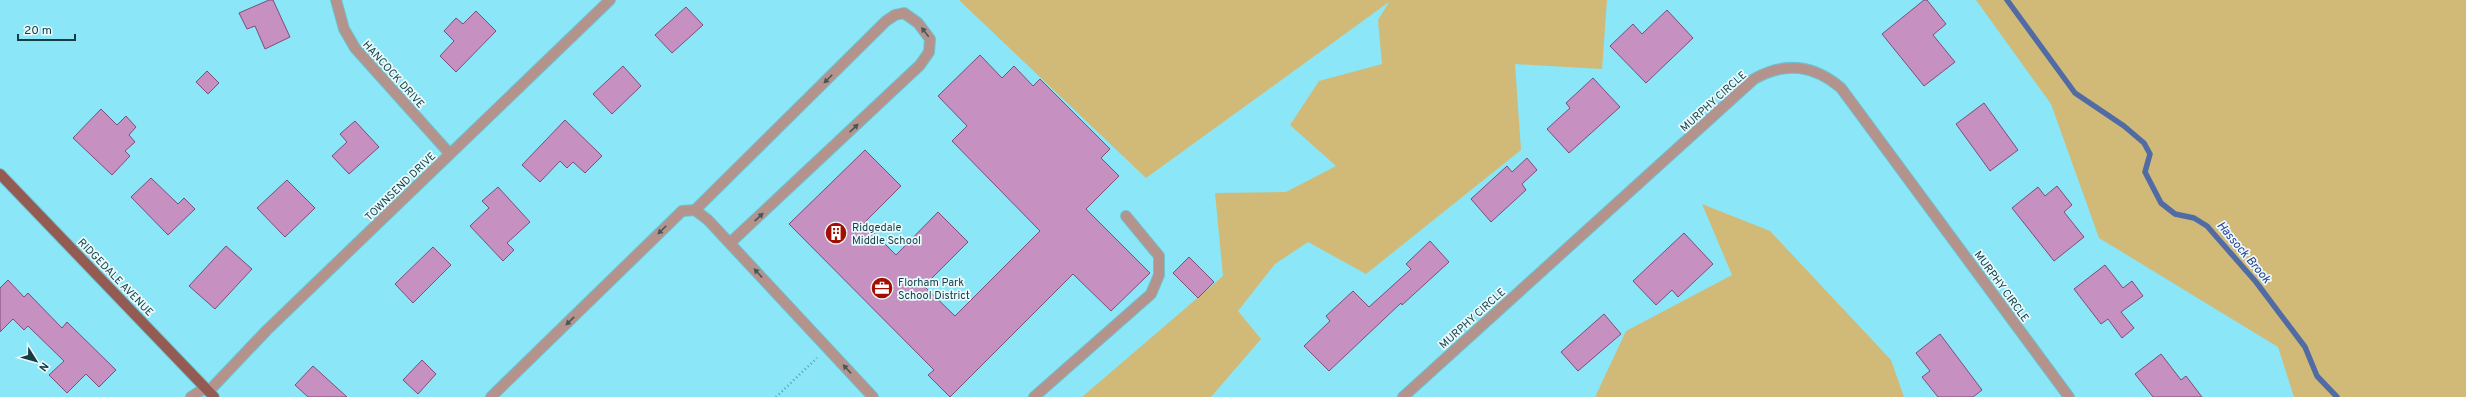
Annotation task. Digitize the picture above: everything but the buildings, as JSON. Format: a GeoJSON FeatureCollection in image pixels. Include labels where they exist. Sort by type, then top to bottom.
{"type":"FeatureCollection","features":[{"type":"Feature","properties":{"kind":"main road","name":"RIDGEDALE AVENUE"},"geometry":{"type":"LineString","coordinates":[[0,174],[209,392]]}},
{"type":"Feature","properties":{"kind":"street","name":"HANCOCK DRIVE"},"geometry":{"type":"LineString","coordinates":[[336,0],[344,29],[355,48],[450,154]]}},
{"type":"Feature","properties":{"kind":"street","name":"TOWNSEND DRIVE"},"geometry":{"type":"LineString","coordinates":[[191,397],[209,392],[267,330],[610,0]]}},
{"type":"Feature","properties":{"kind":"street"},"geometry":{"type":"LineString","coordinates":[[695,210],[886,21],[895,15],[904,13],[918,23],[930,39],[929,52],[920,66],[730,243]]}},
{"type":"Feature","properties":{"kind":"street","name":"MURPHY CIRCLE"},"geometry":{"type":"LineString","coordinates":[[1403,397],[1754,79],[1782,67],[1799,67],[1828,77],[1841,88],[2068,397]]}},
{"type":"Feature","properties":{"kind":"street"},"geometry":{"type":"LineString","coordinates":[[491,397],[682,210],[695,210],[708,220],[730,243],[873,397]]}},
{"type":"Feature","properties":{"kind":"street"},"geometry":{"type":"LineString","coordinates":[[1034,397],[1150,294],[1159,275],[1159,256],[1126,216]]}},
{"type":"Feature","properties":{"kind":"path"},"geometry":{"type":"LineString","coordinates":[[776,397],[820,355]]}},
{"type":"Feature","properties":{"kind":"shaded area"},"geometry":{"type":"Polygon","coordinates":[[[959,0],[1607,0],[1602,69],[1515,64],[1521,150],[1366,274],[1308,242],[1275,264],[1238,311],[1261,339],[1211,397],[1082,397],[1223,276],[1215,193],[1286,192],[1336,166],[1290,125],[1319,81],[1382,64],[1378,20],[1389,2],[1146,178],[959,0]]]}},
{"type":"Feature","properties":{"kind":"shaded area"},"geometry":{"type":"Polygon","coordinates":[[[1976,0],[2466,0],[2466,397],[2294,397],[2278,347],[2099,238],[2051,104],[1976,0]]]}},
{"type":"Feature","properties":{"kind":"shaded area"},"geometry":{"type":"Polygon","coordinates":[[[1702,204],[1770,231],[1891,360],[1904,397],[1595,397],[1626,331],[1732,275],[1702,204]]]}},
{"type":"Feature","properties":{"kind":"waterway","name":"Hassock Brook"},"geometry":{"type":"LineString","coordinates":[[2007,0],[2075,93],[2124,126],[2144,143],[2150,154],[2145,172],[2161,203],[2175,214],[2194,218],[2207,226],[2256,282],[2305,347],[2317,376],[2337,397]]}},
{"type":"Feature","properties":{"kind":"place","name":"Ridgedale Middle School"},"geometry":{"type":"Point","coordinates":[836,233]}},
{"type":"Feature","properties":{"kind":"place","name":"Florham Park School District"},"geometry":{"type":"Point","coordinates":[882,288]}}]}
